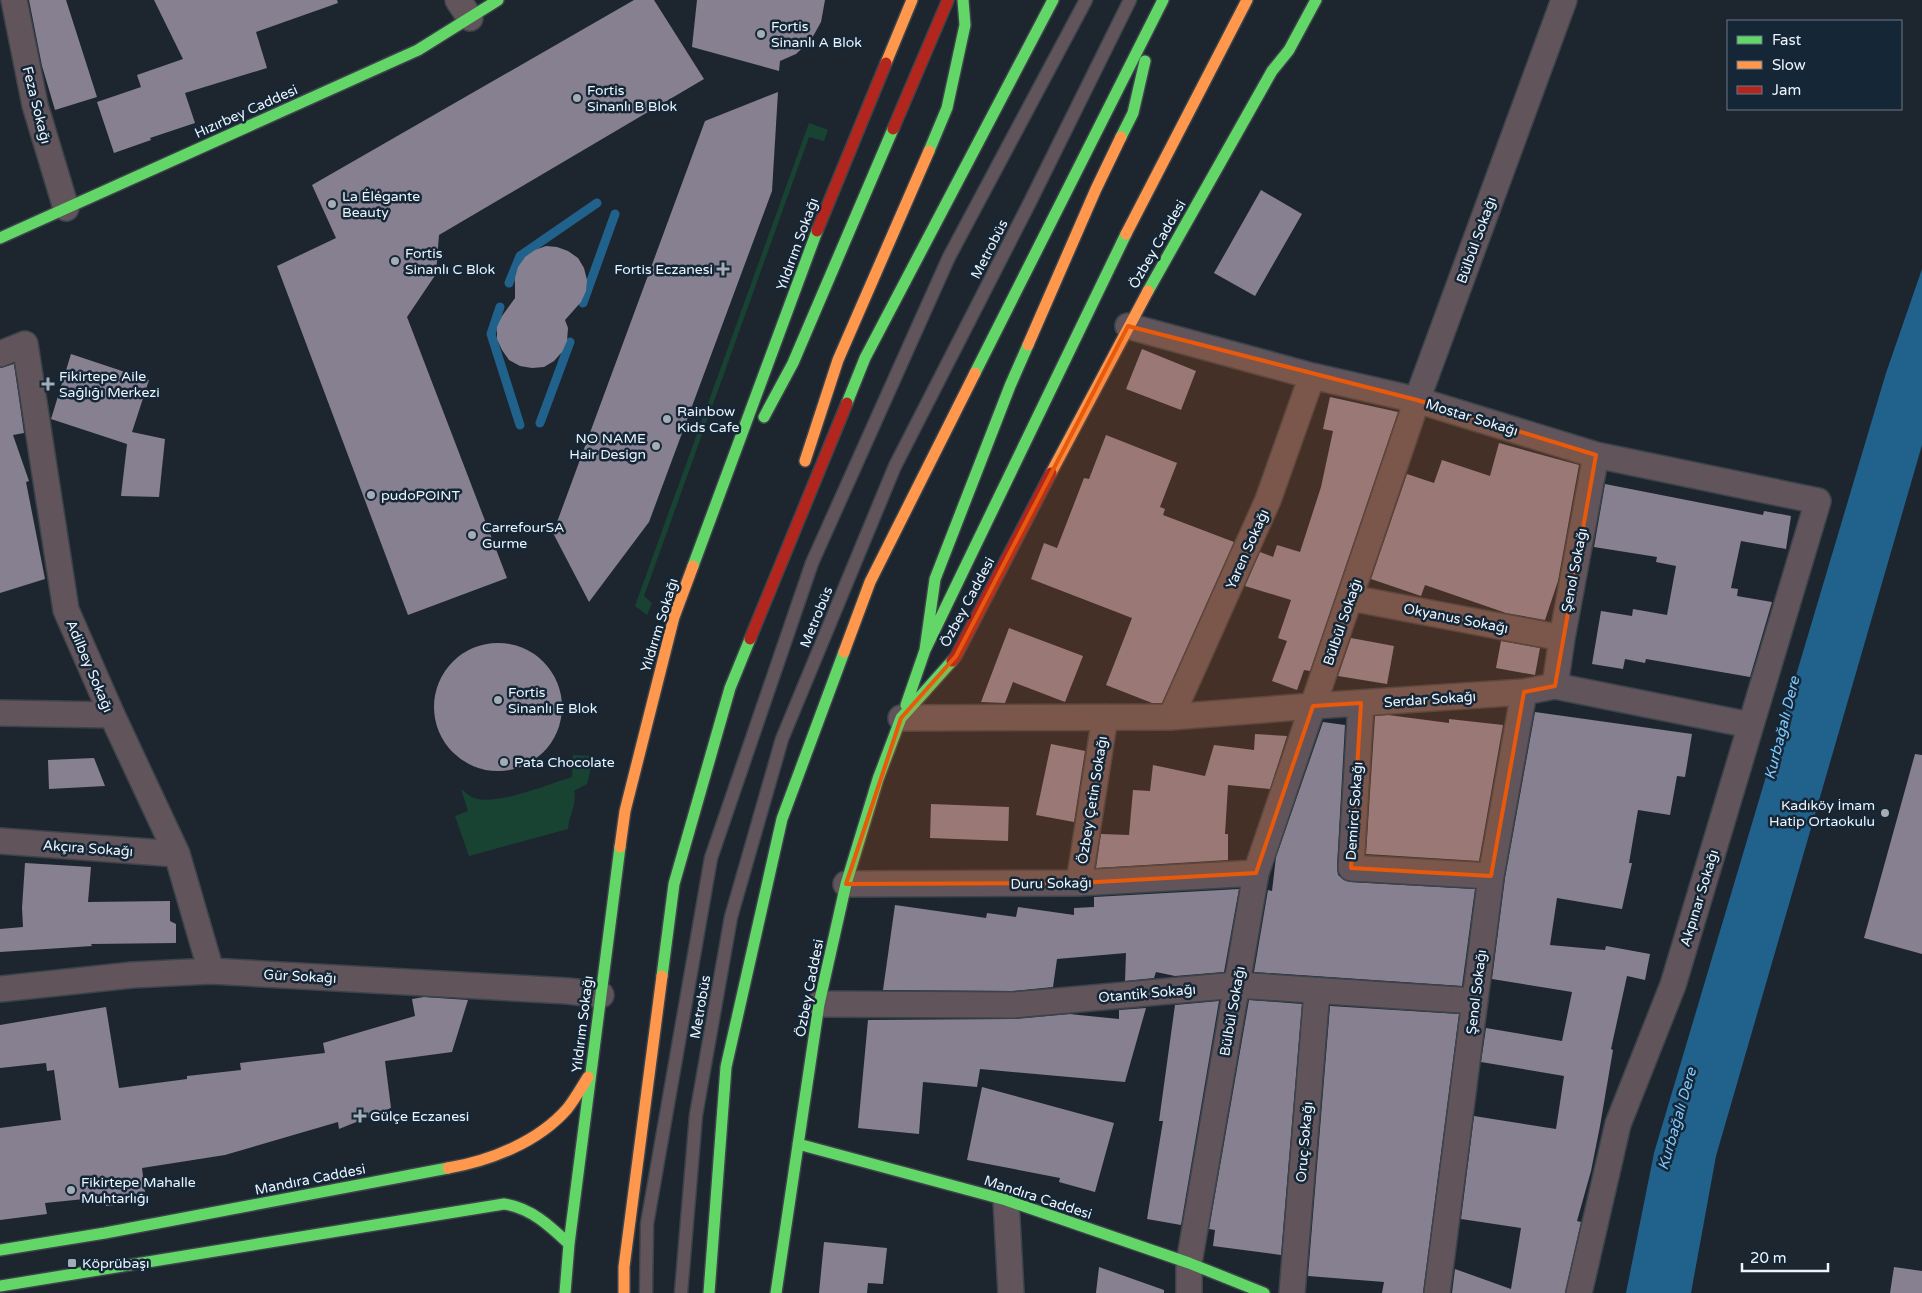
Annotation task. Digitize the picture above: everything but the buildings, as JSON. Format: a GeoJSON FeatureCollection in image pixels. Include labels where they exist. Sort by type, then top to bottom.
{"type":"FeatureCollection","features":[{"type":"Feature","properties":{"kind":"main road","name":"Hızırbey Caddesi"},"geometry":{"type":"LineString","coordinates":[[0,238],[418,50],[464,9],[498,0]]}},
{"type":"Feature","properties":{"kind":"main road","name":"Yıldırım Sokağı"},"geometry":{"type":"LineString","coordinates":[[566,1293],[569,1244],[624,811],[674,617],[824,211],[912,0]]}},
{"type":"Feature","properties":{"kind":"main road"},"geometry":{"type":"LineString","coordinates":[[713,514],[793,362],[948,0]]}},
{"type":"Feature","properties":{"kind":"main road"},"geometry":{"type":"LineString","coordinates":[[801,473],[838,360],[947,108],[964,25],[963,0]]}},
{"type":"Feature","properties":{"kind":"main road"},"geometry":{"type":"LineString","coordinates":[[730,688],[865,358],[1053,0]]}},
{"type":"Feature","properties":{"kind":"main road"},"geometry":{"type":"LineString","coordinates":[[709,1293],[726,1066],[782,819],[870,582],[1163,0]]}},
{"type":"Feature","properties":{"kind":"main road"},"geometry":{"type":"LineString","coordinates":[[902,718],[925,650],[1110,264],[1247,0]]}},
{"type":"Feature","properties":{"kind":"main road","name":"Özbey Caddesi"},"geometry":{"type":"LineString","coordinates":[[776,1293],[819,1004],[846,884],[878,779],[902,718],[956,656],[1128,326],[1272,72],[1289,50],[1316,0]]}},
{"type":"Feature","properties":{"kind":"main road"},"geometry":{"type":"LineString","coordinates":[[925,650],[935,579],[1010,386],[1096,189],[1132,113],[1157,14]]}},
{"type":"Feature","properties":{"kind":"main road"},"geometry":{"type":"LineString","coordinates":[[623,1293],[624,1267],[674,884],[730,688],[782,529]]}},
{"type":"Feature","properties":{"kind":"main road","name":"Mandıra Caddesi"},"geometry":{"type":"LineString","coordinates":[[0,1250],[115,1231],[467,1165],[522,1144],[564,1112],[591,1072]]}},
{"type":"Feature","properties":{"kind":"main road","name":"Mandıra Caddesi"},"geometry":{"type":"LineString","coordinates":[[798,1144],[1006,1200],[1189,1263],[1264,1293]]}},
{"type":"Feature","properties":{"kind":"main road"},"geometry":{"type":"LineString","coordinates":[[0,1286],[504,1204],[513,1204],[546,1221],[569,1244]]}},
{"type":"Feature","properties":{"kind":"street","name":"Feza Sokağı"},"geometry":{"type":"LineString","coordinates":[[14,0],[35,105],[66,208]]}},
{"type":"Feature","properties":{"kind":"street","name":"Bülbül Sokağı"},"geometry":{"type":"LineString","coordinates":[[1189,1293],[1189,1263],[1256,873],[1417,400],[1564,0]]}},
{"type":"Feature","properties":{"kind":"street","name":"Mostar Sokağı"},"geometry":{"type":"LineString","coordinates":[[1128,326],[1312,376],[1417,400],[1596,455],[1818,501]]}},
{"type":"Feature","properties":{"kind":"street","name":"Adilbey Sokağı"},"geometry":{"type":"LineString","coordinates":[[0,354],[25,344],[66,610],[112,716],[177,854],[211,971]]}},
{"type":"Feature","properties":{"kind":"street","name":"Yaren Sokağı"},"geometry":{"type":"LineString","coordinates":[[1171,718],[1268,500],[1312,376]]}},
{"type":"Feature","properties":{"kind":"street","name":"Şenol Sokağı"},"geometry":{"type":"LineString","coordinates":[[1556,686],[1562,638],[1596,455]]}},
{"type":"Feature","properties":{"kind":"street","name":"Akpınar Sokağı"},"geometry":{"type":"LineString","coordinates":[[1579,1293],[1618,1124],[1673,985],[1818,501]]}},
{"type":"Feature","properties":{"kind":"street","name":"Okyanus Sokağı"},"geometry":{"type":"LineString","coordinates":[[1351,598],[1562,638]]}},
{"type":"Feature","properties":{"kind":"street","name":"Serdar Sokağı"},"geometry":{"type":"LineString","coordinates":[[902,718],[1171,718],[1313,706],[1524,692],[1556,686],[1750,725]]}},
{"type":"Feature","properties":{"kind":"street","name":"Şenol Sokağı"},"geometry":{"type":"LineString","coordinates":[[1437,1293],[1491,876],[1524,692]]}},
{"type":"Feature","properties":{"kind":"street","name":"Demirci Sokağı"},"geometry":{"type":"LineString","coordinates":[[1361,703],[1351,868],[1491,876]]}},
{"type":"Feature","properties":{"kind":"street"},"geometry":{"type":"LineString","coordinates":[[0,713],[112,716]]}},
{"type":"Feature","properties":{"kind":"street","name":"Özbey Çetin Sokağı"},"geometry":{"type":"LineString","coordinates":[[1079,883],[1105,717]]}},
{"type":"Feature","properties":{"kind":"street","name":"Akçıra Sokağı"},"geometry":{"type":"LineString","coordinates":[[0,841],[177,854]]}},
{"type":"Feature","properties":{"kind":"street","name":"Duru Sokağı"},"geometry":{"type":"LineString","coordinates":[[846,884],[1079,883],[1256,873]]}},
{"type":"Feature","properties":{"kind":"street","name":"Gür Sokağı"},"geometry":{"type":"LineString","coordinates":[[0,989],[132,975],[211,971],[568,991],[601,995]]}},
{"type":"Feature","properties":{"kind":"street","name":"Otantik Sokağı"},"geometry":{"type":"LineString","coordinates":[[819,1004],[1014,1005],[1237,985],[1475,1001]]}},
{"type":"Feature","properties":{"kind":"street","name":"Oruç Sokağı"},"geometry":{"type":"LineString","coordinates":[[1292,1293],[1317,991]]}},
{"type":"Feature","properties":{"kind":"street"},"geometry":{"type":"LineString","coordinates":[[1006,1200],[1011,1293]]}},
{"type":"Feature","properties":{"kind":"lane","name":"Metrobüs"},"geometry":{"type":"LineString","coordinates":[[646,1293],[647,1224],[711,858],[812,563],[949,257],[1086,0]]}},
{"type":"Feature","properties":{"kind":"lane","name":"Metrobüs"},"geometry":{"type":"LineString","coordinates":[[681,1293],[696,1115],[731,917],[782,739],[895,466],[1030,202],[1130,0]]}},
{"type":"Feature","properties":{"kind":"highlighted area"},"geometry":{"type":"Polygon","coordinates":[[[1128,326],[1417,400],[1596,455],[1555,686],[1524,692],[1491,876],[1351,868],[1361,703],[1313,706],[1256,873],[1079,883],[846,884],[901,718],[956,656],[1128,326]]]}},
{"type":"Feature","properties":{"kind":"green space"},"geometry":{"type":"Polygon","coordinates":[[[809,123],[828,130],[824,141],[809,137],[644,596],[652,603],[647,615],[635,606],[809,123]]]}},
{"type":"Feature","properties":{"kind":"green space"},"geometry":{"type":"Polygon","coordinates":[[[573,755],[594,756],[587,784],[574,791],[575,796],[568,829],[469,856],[455,816],[468,811],[461,789],[474,798],[484,800],[523,793],[572,777],[573,755]]]}},
{"type":"Feature","properties":{"kind":"water","name":"Kurbağalı Dere"},"geometry":{"type":"Polygon","coordinates":[[[1922,269],[1922,445],[1716,1156],[1691,1293],[1626,1293],[1654,1153],[1886,373],[1922,269]]]}},
{"type":"Feature","properties":{"kind":"waterway"},"geometry":{"type":"LineString","coordinates":[[509,283],[520,256],[597,203]]}},
{"type":"Feature","properties":{"kind":"waterway"},"geometry":{"type":"LineString","coordinates":[[583,303],[615,214]]}},
{"type":"Feature","properties":{"kind":"waterway"},"geometry":{"type":"LineString","coordinates":[[500,307],[491,334],[520,425]]}},
{"type":"Feature","properties":{"kind":"waterway"},"geometry":{"type":"LineString","coordinates":[[540,423],[570,342]]}},
{"type":"Feature","properties":{"kind":"traffic: fast"},"geometry":{"type":"LineString","coordinates":[[0,238],[418,50],[498,0]]}},
{"type":"Feature","properties":{"kind":"traffic: fast"},"geometry":{"type":"LineString","coordinates":[[929,151],[947,108],[965,25],[963,0]]}},
{"type":"Feature","properties":{"kind":"traffic: fast"},"geometry":{"type":"LineString","coordinates":[[847,403],[865,358],[1053,0]]}},
{"type":"Feature","properties":{"kind":"traffic: fast"},"geometry":{"type":"LineString","coordinates":[[975,373],[1163,0]]}},
{"type":"Feature","properties":{"kind":"traffic: fast"},"geometry":{"type":"LineString","coordinates":[[1148,291],[1272,71],[1289,50],[1316,0]]}},
{"type":"Feature","properties":{"kind":"traffic: fast"},"geometry":{"type":"LineString","coordinates":[[1121,137],[1133,113],[1145,61]]}},
{"type":"Feature","properties":{"kind":"traffic: fast"},"geometry":{"type":"LineString","coordinates":[[764,417],[793,363],[893,129]]}},
{"type":"Feature","properties":{"kind":"traffic: fast"},"geometry":{"type":"LineString","coordinates":[[693,566],[817,231]]}},
{"type":"Feature","properties":{"kind":"traffic: fast"},"geometry":{"type":"LineString","coordinates":[[906,705],[925,650],[1126,234]]}},
{"type":"Feature","properties":{"kind":"traffic: fast"},"geometry":{"type":"LineString","coordinates":[[925,650],[935,579],[1010,386],[1028,345]]}},
{"type":"Feature","properties":{"kind":"traffic: fast"},"geometry":{"type":"LineString","coordinates":[[662,976],[674,884],[730,688],[750,639]]}},
{"type":"Feature","properties":{"kind":"traffic: fast"},"geometry":{"type":"LineString","coordinates":[[709,1293],[726,1067],[782,819],[844,652]]}},
{"type":"Feature","properties":{"kind":"traffic: fast"},"geometry":{"type":"LineString","coordinates":[[776,1293],[819,1004],[846,884],[878,779],[901,718],[952,661]]}},
{"type":"Feature","properties":{"kind":"traffic: fast"},"geometry":{"type":"LineString","coordinates":[[565,1293],[569,1244],[620,847]]}},
{"type":"Feature","properties":{"kind":"traffic: fast"},"geometry":{"type":"LineString","coordinates":[[798,1144],[1006,1200],[1189,1263],[1264,1293]]}},
{"type":"Feature","properties":{"kind":"traffic: fast"},"geometry":{"type":"LineString","coordinates":[[0,1250],[105,1233],[448,1168]]}},
{"type":"Feature","properties":{"kind":"traffic: fast"},"geometry":{"type":"LineString","coordinates":[[0,1286],[504,1204],[523,1209],[540,1219],[569,1244]]}},
{"type":"Feature","properties":{"kind":"traffic: slow"},"geometry":{"type":"LineString","coordinates":[[886,63],[912,0]]}},
{"type":"Feature","properties":{"kind":"traffic: slow"},"geometry":{"type":"LineString","coordinates":[[1126,234],[1247,0]]}},
{"type":"Feature","properties":{"kind":"traffic: slow"},"geometry":{"type":"LineString","coordinates":[[1028,345],[1096,189],[1121,137]]}},
{"type":"Feature","properties":{"kind":"traffic: slow"},"geometry":{"type":"LineString","coordinates":[[805,461],[838,360],[929,151]]}},
{"type":"Feature","properties":{"kind":"traffic: slow"},"geometry":{"type":"LineString","coordinates":[[1051,473],[1148,291]]}},
{"type":"Feature","properties":{"kind":"traffic: slow"},"geometry":{"type":"LineString","coordinates":[[844,652],[870,582],[975,373]]}},
{"type":"Feature","properties":{"kind":"traffic: slow"},"geometry":{"type":"LineString","coordinates":[[620,847],[625,811],[674,617],[693,566]]}},
{"type":"Feature","properties":{"kind":"traffic: slow"},"geometry":{"type":"LineString","coordinates":[[624,1293],[624,1267],[662,976]]}},
{"type":"Feature","properties":{"kind":"traffic: slow"},"geometry":{"type":"LineString","coordinates":[[448,1168],[496,1155],[528,1140],[542,1131],[567,1109],[588,1077]]}},
{"type":"Feature","properties":{"kind":"traffic: jam"},"geometry":{"type":"LineString","coordinates":[[893,129],[948,0]]}},
{"type":"Feature","properties":{"kind":"traffic: jam"},"geometry":{"type":"LineString","coordinates":[[817,231],[886,63]]}},
{"type":"Feature","properties":{"kind":"traffic: jam"},"geometry":{"type":"LineString","coordinates":[[750,639],[847,403]]}},
{"type":"Feature","properties":{"kind":"traffic: jam"},"geometry":{"type":"LineString","coordinates":[[952,661],[1051,473]]}},
{"type":"Feature","properties":{"kind":"place","name":"Fortis Sinanlı A Blok"},"geometry":{"type":"Point","coordinates":[761,34]}},
{"type":"Feature","properties":{"kind":"place","name":"Fortis Sinanlı B Blok"},"geometry":{"type":"Point","coordinates":[577,98]}},
{"type":"Feature","properties":{"kind":"place","name":"La Élégante Beauty"},"geometry":{"type":"Point","coordinates":[332,204]}},
{"type":"Feature","properties":{"kind":"place","name":"Fortis Sinanlı C Blok"},"geometry":{"type":"Point","coordinates":[395,261]}},
{"type":"Feature","properties":{"kind":"place","name":"Fortis Eczanesi"},"geometry":{"type":"Point","coordinates":[723,269]}},
{"type":"Feature","properties":{"kind":"place","name":"Fikirtepe Aile Sağlığı Merkezi"},"geometry":{"type":"Point","coordinates":[48,384]}},
{"type":"Feature","properties":{"kind":"place","name":"Rainbow Kids Cafe"},"geometry":{"type":"Point","coordinates":[667,419]}},
{"type":"Feature","properties":{"kind":"place","name":"NO NAME Hair Design"},"geometry":{"type":"Point","coordinates":[656,446]}},
{"type":"Feature","properties":{"kind":"place","name":"pudoPOINT"},"geometry":{"type":"Point","coordinates":[371,495]}},
{"type":"Feature","properties":{"kind":"place","name":"CarrefourSA Gurme"},"geometry":{"type":"Point","coordinates":[472,535]}},
{"type":"Feature","properties":{"kind":"place","name":"Fortis Sinanlı E Blok"},"geometry":{"type":"Point","coordinates":[498,700]}},
{"type":"Feature","properties":{"kind":"place","name":"Pata Chocolate"},"geometry":{"type":"Point","coordinates":[504,762]}},
{"type":"Feature","properties":{"kind":"place","name":"Kadıköy İmam Hatip Ortaokulu"},"geometry":{"type":"Point","coordinates":[1885,813]}},
{"type":"Feature","properties":{"kind":"place","name":"Gülçe Eczanesi"},"geometry":{"type":"Point","coordinates":[360,1116]}},
{"type":"Feature","properties":{"kind":"place","name":"Fikirtepe Mahalle Muhtarlığı"},"geometry":{"type":"Point","coordinates":[71,1190]}},
{"type":"Feature","properties":{"kind":"place","name":"Köprübaşı"},"geometry":{"type":"Point","coordinates":[72,1263]}}]}
